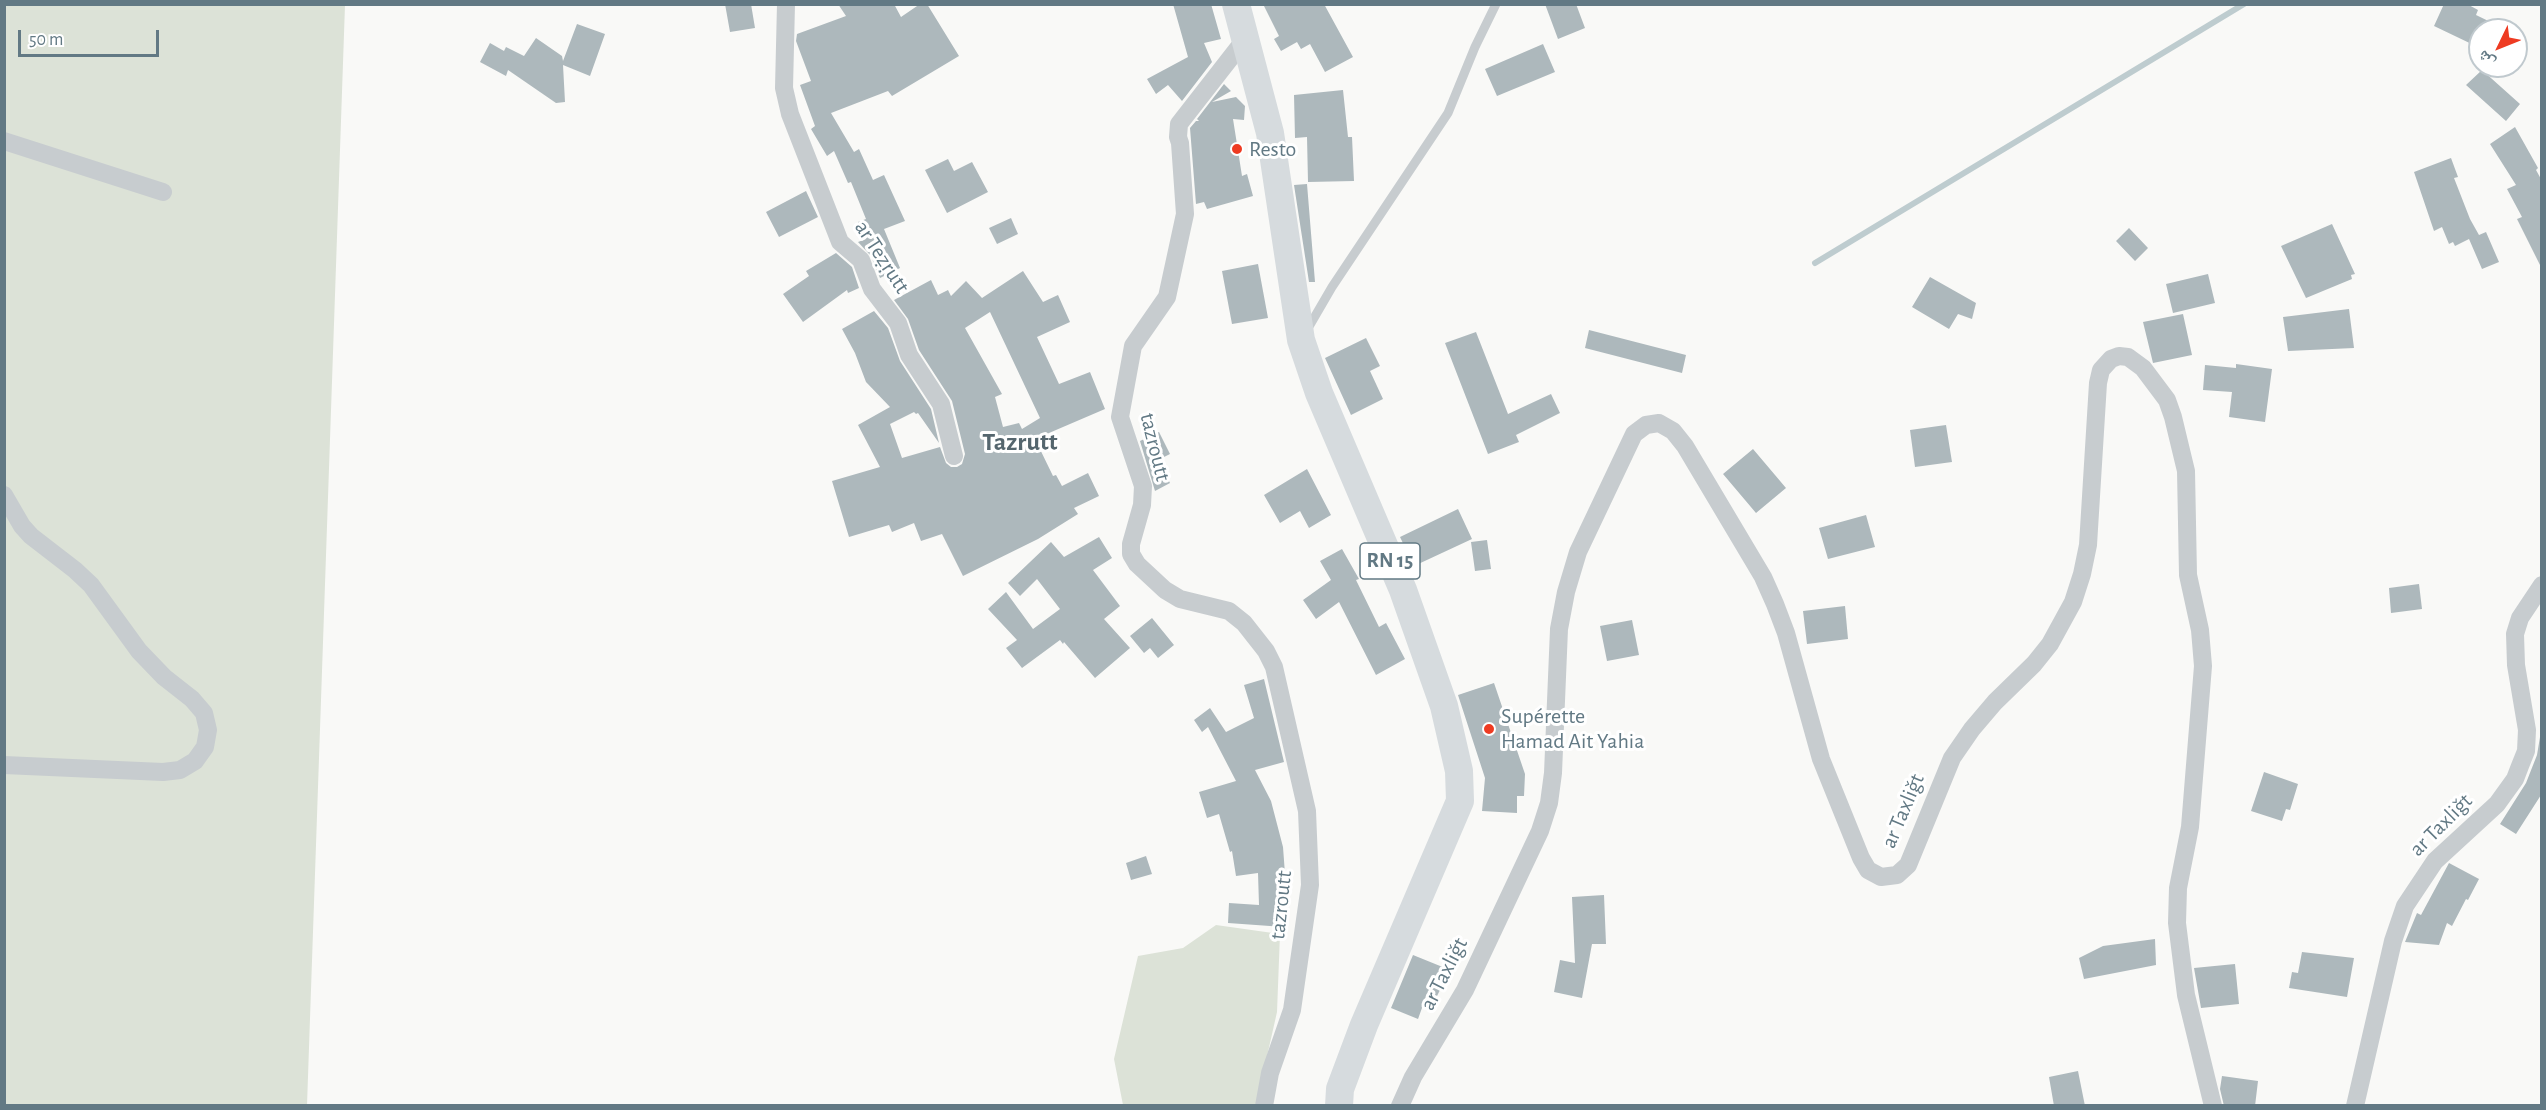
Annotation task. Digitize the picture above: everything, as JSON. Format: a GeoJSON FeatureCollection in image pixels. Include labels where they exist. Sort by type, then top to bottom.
{"type":"FeatureCollection","features":[{"type":"Feature","properties":{"kind":"main road","name":"RN 15"},"geometry":{"type":"LineString","coordinates":[[1236,4],[1270,133],[1302,340],[1318,393],[1403,590],[1444,706],[1459,771],[1460,801],[1364,1025],[1340,1089],[1339,1106]]}},
{"type":"Feature","properties":{"kind":"street","name":"ar Teẓṛutt"},"geometry":{"type":"LineString","coordinates":[[786,4],[784,88],[790,114],[840,242],[861,260],[872,290],[898,323],[909,355],[941,404],[954,456]]}},
{"type":"Feature","properties":{"kind":"street","name":"tazroutt"},"geometry":{"type":"LineString","coordinates":[[1246,38],[1179,124],[1185,214],[1167,297],[1133,346],[1120,417],[1143,486],[1142,505],[1131,544],[1131,554],[1137,564],[1165,590],[1180,599],[1229,611],[1244,623],[1266,651],[1274,667],[1307,811],[1310,885],[1292,1010],[1270,1073],[1264,1106]]}},
{"type":"Feature","properties":{"kind":"street"},"geometry":{"type":"LineString","coordinates":[[4,141],[163,192]]}},
{"type":"Feature","properties":{"kind":"street","name":"ar Taxliǧt"},"geometry":{"type":"LineString","coordinates":[[1400,1106],[1413,1077],[1465,990],[1540,831],[1549,803],[1553,773],[1559,629],[1566,592],[1578,552],[1634,434],[1646,425],[1659,423],[1673,431],[1685,446],[1709,486],[1763,577],[1775,604],[1786,633],[1821,759],[1861,858],[1868,870],[1881,877],[1897,875],[1908,865],[1952,758],[1995,702],[2034,664],[2050,644],[2073,602],[2088,545],[2098,383],[2101,370],[2111,359],[2119,356],[2128,357],[2143,368],[2167,400],[2186,471],[2188,575],[2200,630],[2203,666],[2191,817],[2178,888],[2177,923],[2186,995],[2213,1106]]}},
{"type":"Feature","properties":{"kind":"street"},"geometry":{"type":"LineString","coordinates":[[4,495],[13,512],[31,536],[91,585],[139,651],[164,677],[192,699],[204,713],[208,730],[205,747],[195,761],[180,770],[163,772],[4,765]]}},
{"type":"Feature","properties":{"kind":"street","name":"ar Taxliǧt"},"geometry":{"type":"LineString","coordinates":[[2355,1106],[2393,940],[2405,906],[2435,861],[2496,804],[2515,778],[2526,751],[2527,730],[2514,651],[2515,634],[2520,618],[2541,585]]}},
{"type":"Feature","properties":{"kind":"lane"},"geometry":{"type":"LineString","coordinates":[[1302,340],[1332,287],[1448,113],[1475,47],[1496,4]]}},
{"type":"Feature","properties":{"kind":"shaded area"},"geometry":{"type":"Polygon","coordinates":[[[5,5],[345,5],[307,1105],[5,1106],[5,5]]]}},
{"type":"Feature","properties":{"kind":"shaded area"},"geometry":{"type":"Polygon","coordinates":[[[1216,925],[1280,934],[1277,1012],[1256,1105],[1123,1105],[1114,1059],[1138,956],[1183,948],[1216,925]]]}},
{"type":"Feature","properties":{"kind":"building"},"geometry":{"type":"Polygon","coordinates":[[[725,4],[751,4],[755,28],[730,32],[725,4]]]}},
{"type":"Feature","properties":{"kind":"building"},"geometry":{"type":"Polygon","coordinates":[[[838,4],[894,4],[901,17],[920,4],[927,4],[959,56],[892,96],[888,91],[831,113],[854,152],[859,149],[873,180],[884,175],[905,221],[884,229],[900,268],[880,278],[871,256],[858,242],[866,239],[858,222],[866,219],[851,182],[848,183],[834,151],[827,156],[811,129],[815,126],[800,85],[811,81],[796,41],[797,34],[846,16],[838,4]]]}},
{"type":"Feature","properties":{"kind":"building"},"geometry":{"type":"Polygon","coordinates":[[[1173,4],[1211,4],[1221,39],[1204,43],[1212,62],[1182,101],[1168,85],[1156,94],[1147,79],[1188,57],[1173,4]]]}},
{"type":"Feature","properties":{"kind":"building"},"geometry":{"type":"Polygon","coordinates":[[[1263,4],[1324,4],[1353,57],[1325,72],[1310,44],[1301,49],[1297,42],[1281,51],[1274,39],[1279,36],[1263,4]]]}},
{"type":"Feature","properties":{"kind":"building"},"geometry":{"type":"Polygon","coordinates":[[[1545,4],[1576,4],[1585,28],[1558,39],[1545,4]]]}},
{"type":"Feature","properties":{"kind":"building"},"geometry":{"type":"Polygon","coordinates":[[[2444,4],[2467,4],[2478,10],[2476,15],[2482,18],[2468,18],[2468,42],[2434,26],[2444,4]]]}},
{"type":"Feature","properties":{"kind":"building"},"geometry":{"type":"Polygon","coordinates":[[[577,24],[605,34],[590,76],[563,65],[565,102],[556,103],[508,70],[506,76],[480,62],[490,43],[504,51],[506,47],[524,56],[536,38],[562,56],[563,61],[577,24]]]}},
{"type":"Feature","properties":{"kind":"building"},"geometry":{"type":"Polygon","coordinates":[[[1543,44],[1555,72],[1497,96],[1485,69],[1543,44]]]}},
{"type":"Feature","properties":{"kind":"building"},"geometry":{"type":"Polygon","coordinates":[[[2473,78],[2491,78],[2520,104],[2506,121],[2466,85],[2473,78]]]}},
{"type":"Feature","properties":{"kind":"building"},"geometry":{"type":"Polygon","coordinates":[[[1224,84],[1231,91],[1212,102],[1236,97],[1245,106],[1244,120],[1233,119],[1242,176],[1247,174],[1253,196],[1207,209],[1204,202],[1196,204],[1190,128],[1196,121],[1199,121],[1197,119],[1224,84]]]}},
{"type":"Feature","properties":{"kind":"building"},"geometry":{"type":"Polygon","coordinates":[[[1343,90],[1348,137],[1352,137],[1354,181],[1308,182],[1307,137],[1295,138],[1294,95],[1343,90]]]}},
{"type":"Feature","properties":{"kind":"building"},"geometry":{"type":"Polygon","coordinates":[[[2515,127],[2538,168],[2536,170],[2541,179],[2541,267],[2517,219],[2522,217],[2507,189],[2516,185],[2490,144],[2515,127]]]}},
{"type":"Feature","properties":{"kind":"building"},"geometry":{"type":"Polygon","coordinates":[[[2451,158],[2458,177],[2454,178],[2470,219],[2479,235],[2486,232],[2499,262],[2482,269],[2469,239],[2455,246],[2453,242],[2449,244],[2442,227],[2434,231],[2414,172],[2451,158]]]}},
{"type":"Feature","properties":{"kind":"building"},"geometry":{"type":"Polygon","coordinates":[[[948,159],[954,171],[972,162],[988,192],[947,213],[925,170],[948,159]]]}},
{"type":"Feature","properties":{"kind":"building"},"geometry":{"type":"Polygon","coordinates":[[[1307,184],[1315,282],[1309,282],[1294,185],[1307,184]]]}},
{"type":"Feature","properties":{"kind":"building"},"geometry":{"type":"Polygon","coordinates":[[[806,191],[818,217],[779,237],[766,212],[806,191]]]}},
{"type":"Feature","properties":{"kind":"building"},"geometry":{"type":"Polygon","coordinates":[[[1011,218],[1018,234],[997,244],[989,228],[1011,218]]]}},
{"type":"Feature","properties":{"kind":"building"},"geometry":{"type":"Polygon","coordinates":[[[2332,224],[2355,274],[2351,275],[2352,279],[2306,298],[2281,246],[2332,224]]]}},
{"type":"Feature","properties":{"kind":"building"},"geometry":{"type":"Polygon","coordinates":[[[2129,228],[2148,248],[2135,261],[2116,241],[2129,228]]]}},
{"type":"Feature","properties":{"kind":"building"},"geometry":{"type":"Polygon","coordinates":[[[836,253],[852,267],[859,288],[848,293],[847,290],[803,322],[783,294],[809,276],[806,271],[836,253]]]}},
{"type":"Feature","properties":{"kind":"building"},"geometry":{"type":"Polygon","coordinates":[[[1258,264],[1268,318],[1232,324],[1222,271],[1258,264]]]}},
{"type":"Feature","properties":{"kind":"building"},"geometry":{"type":"Polygon","coordinates":[[[1023,271],[1043,302],[1058,295],[1070,322],[1037,337],[1059,384],[1090,372],[1105,409],[1035,439],[1053,476],[1056,475],[1062,486],[1088,473],[1099,496],[1074,508],[1078,514],[1038,539],[963,576],[942,534],[921,541],[914,523],[892,532],[889,525],[849,537],[832,481],[880,467],[858,425],[890,407],[866,382],[855,353],[842,329],[874,311],[888,328],[900,361],[931,409],[939,443],[918,413],[914,412],[890,424],[902,458],[940,447],[946,463],[951,467],[957,467],[962,464],[965,454],[952,401],[919,350],[908,319],[894,300],[931,280],[938,295],[948,290],[951,296],[966,281],[982,298],[1023,271]],[[990,312],[965,328],[1002,394],[995,397],[1003,427],[1019,423],[1022,429],[1040,418],[990,312]]]}},
{"type":"Feature","properties":{"kind":"building"},"geometry":{"type":"Polygon","coordinates":[[[2208,274],[2215,303],[2173,313],[2166,284],[2208,274]]]}},
{"type":"Feature","properties":{"kind":"building"},"geometry":{"type":"Polygon","coordinates":[[[1930,277],[1976,303],[1972,319],[1958,314],[1949,329],[1912,307],[1930,277]]]}},
{"type":"Feature","properties":{"kind":"building"},"geometry":{"type":"Polygon","coordinates":[[[2349,309],[2354,348],[2288,351],[2283,317],[2349,309]]]}},
{"type":"Feature","properties":{"kind":"building"},"geometry":{"type":"Polygon","coordinates":[[[2183,314],[2192,355],[2153,363],[2143,322],[2183,314]]]}},
{"type":"Feature","properties":{"kind":"building"},"geometry":{"type":"Polygon","coordinates":[[[1589,330],[1686,355],[1682,373],[1585,348],[1589,330]]]}},
{"type":"Feature","properties":{"kind":"building"},"geometry":{"type":"Polygon","coordinates":[[[1476,332],[1508,414],[1551,394],[1560,413],[1516,435],[1519,442],[1488,454],[1445,343],[1476,332]]]}},
{"type":"Feature","properties":{"kind":"building"},"geometry":{"type":"Polygon","coordinates":[[[1366,338],[1380,366],[1370,371],[1383,399],[1351,415],[1325,358],[1366,338]]]}},
{"type":"Feature","properties":{"kind":"building"},"geometry":{"type":"Polygon","coordinates":[[[2236,364],[2272,369],[2265,422],[2229,417],[2232,392],[2203,390],[2205,365],[2236,368],[2236,364]]]}},
{"type":"Feature","properties":{"kind":"building"},"geometry":{"type":"Polygon","coordinates":[[[1946,425],[1952,462],[1915,467],[1910,430],[1946,425]]]}},
{"type":"Feature","properties":{"kind":"building"},"geometry":{"type":"Polygon","coordinates":[[[1159,432],[1170,454],[1158,460],[1170,483],[1155,491],[1140,441],[1159,432]]]}},
{"type":"Feature","properties":{"kind":"building"},"geometry":{"type":"Polygon","coordinates":[[[1753,449],[1786,488],[1756,513],[1723,474],[1753,449]]]}},
{"type":"Feature","properties":{"kind":"building"},"geometry":{"type":"Polygon","coordinates":[[[1307,469],[1331,515],[1309,528],[1300,511],[1280,523],[1264,495],[1307,469]]]}},
{"type":"Feature","properties":{"kind":"building"},"geometry":{"type":"Polygon","coordinates":[[[1458,509],[1472,539],[1414,566],[1400,537],[1458,509]]]}},
{"type":"Feature","properties":{"kind":"building"},"geometry":{"type":"Polygon","coordinates":[[[1866,515],[1875,547],[1828,559],[1819,528],[1866,515]]]}},
{"type":"Feature","properties":{"kind":"building"},"geometry":{"type":"Polygon","coordinates":[[[1099,537],[1112,558],[1093,570],[1120,606],[1104,619],[1130,648],[1095,678],[1060,640],[1022,668],[1006,648],[1017,640],[988,609],[1006,592],[1033,629],[1060,609],[1037,579],[1020,596],[1008,583],[1051,542],[1064,557],[1099,537]]]}},
{"type":"Feature","properties":{"kind":"building"},"geometry":{"type":"Polygon","coordinates":[[[1487,540],[1491,569],[1475,571],[1471,542],[1487,540]]]}},
{"type":"Feature","properties":{"kind":"building"},"geometry":{"type":"Polygon","coordinates":[[[1342,549],[1359,579],[1356,580],[1379,627],[1386,623],[1405,659],[1376,675],[1339,602],[1316,619],[1303,600],[1331,580],[1320,561],[1342,549]]]}},
{"type":"Feature","properties":{"kind":"building"},"geometry":{"type":"Polygon","coordinates":[[[2419,584],[2422,609],[2391,613],[2389,588],[2419,584]]]}},
{"type":"Feature","properties":{"kind":"building"},"geometry":{"type":"Polygon","coordinates":[[[1845,606],[1848,639],[1807,644],[1803,611],[1845,606]]]}},
{"type":"Feature","properties":{"kind":"building"},"geometry":{"type":"Polygon","coordinates":[[[1152,618],[1174,645],[1158,658],[1150,648],[1144,653],[1130,636],[1152,618]]]}},
{"type":"Feature","properties":{"kind":"building"},"geometry":{"type":"Polygon","coordinates":[[[1632,620],[1639,655],[1607,661],[1600,626],[1632,620]]]}},
{"type":"Feature","properties":{"kind":"building"},"geometry":{"type":"Polygon","coordinates":[[[1264,679],[1284,762],[1255,770],[1271,801],[1283,847],[1287,901],[1284,927],[1228,923],[1229,903],[1259,905],[1258,873],[1236,876],[1232,851],[1230,852],[1219,814],[1207,818],[1199,792],[1236,781],[1208,727],[1202,732],[1194,720],[1210,708],[1226,732],[1254,718],[1244,685],[1264,679]]]}},
{"type":"Feature","properties":{"kind":"building","name":"Supérette Hamad Ait Yahia"},"geometry":{"type":"Polygon","coordinates":[[[1494,683],[1525,774],[1524,796],[1517,796],[1517,813],[1482,811],[1485,778],[1458,695],[1494,683]]]}},
{"type":"Feature","properties":{"kind":"building"},"geometry":{"type":"Polygon","coordinates":[[[2540,737],[2541,795],[2516,834],[2500,824],[2526,783],[2537,755],[2540,737]]]}},
{"type":"Feature","properties":{"kind":"building"},"geometry":{"type":"Polygon","coordinates":[[[2264,772],[2298,784],[2290,810],[2286,809],[2282,821],[2251,811],[2264,772]]]}},
{"type":"Feature","properties":{"kind":"building"},"geometry":{"type":"Polygon","coordinates":[[[1146,856],[1152,874],[1131,880],[1126,863],[1146,856]]]}},
{"type":"Feature","properties":{"kind":"building"},"geometry":{"type":"Polygon","coordinates":[[[2449,863],[2479,879],[2468,900],[2466,899],[2452,926],[2447,923],[2439,945],[2405,942],[2417,913],[2421,915],[2449,863]]]}},
{"type":"Feature","properties":{"kind":"building"},"geometry":{"type":"Polygon","coordinates":[[[1604,895],[1606,944],[1592,944],[1582,998],[1554,992],[1560,960],[1575,963],[1572,897],[1604,895]]]}},
{"type":"Feature","properties":{"kind":"building"},"geometry":{"type":"Polygon","coordinates":[[[2155,939],[2156,965],[2084,979],[2079,958],[2103,946],[2155,939]]]}},
{"type":"Feature","properties":{"kind":"building"},"geometry":{"type":"Polygon","coordinates":[[[2302,952],[2354,958],[2347,997],[2289,988],[2292,972],[2298,973],[2302,952]]]}},
{"type":"Feature","properties":{"kind":"building"},"geometry":{"type":"Polygon","coordinates":[[[1413,955],[1450,970],[1436,998],[1427,994],[1418,1019],[1391,1008],[1413,955]]]}},
{"type":"Feature","properties":{"kind":"building"},"geometry":{"type":"Polygon","coordinates":[[[2235,964],[2239,1004],[2201,1008],[2194,968],[2235,964]]]}},
{"type":"Feature","properties":{"kind":"building"},"geometry":{"type":"Polygon","coordinates":[[[2078,1071],[2085,1106],[2054,1106],[2049,1077],[2078,1071]]]}},
{"type":"Feature","properties":{"kind":"building"},"geometry":{"type":"Polygon","coordinates":[[[2222,1076],[2258,1081],[2255,1106],[2224,1106],[2220,1089],[2222,1076]]]}},
{"type":"Feature","properties":{"kind":"waterway"},"geometry":{"type":"LineString","coordinates":[[1815,263],[2244,4]]}},
{"type":"Feature","properties":{"kind":"place","name":"Resto"},"geometry":{"type":"Point","coordinates":[1237,149]}},
{"type":"Feature","properties":{"kind":"place","name":"Supérette Hamad Ait Yahia"},"geometry":{"type":"Point","coordinates":[1489,729]}},
{"type":"Feature","properties":{"kind":"district","name":"Tazrutt"},"geometry":{"type":"Point","coordinates":[1020,442]}}]}
